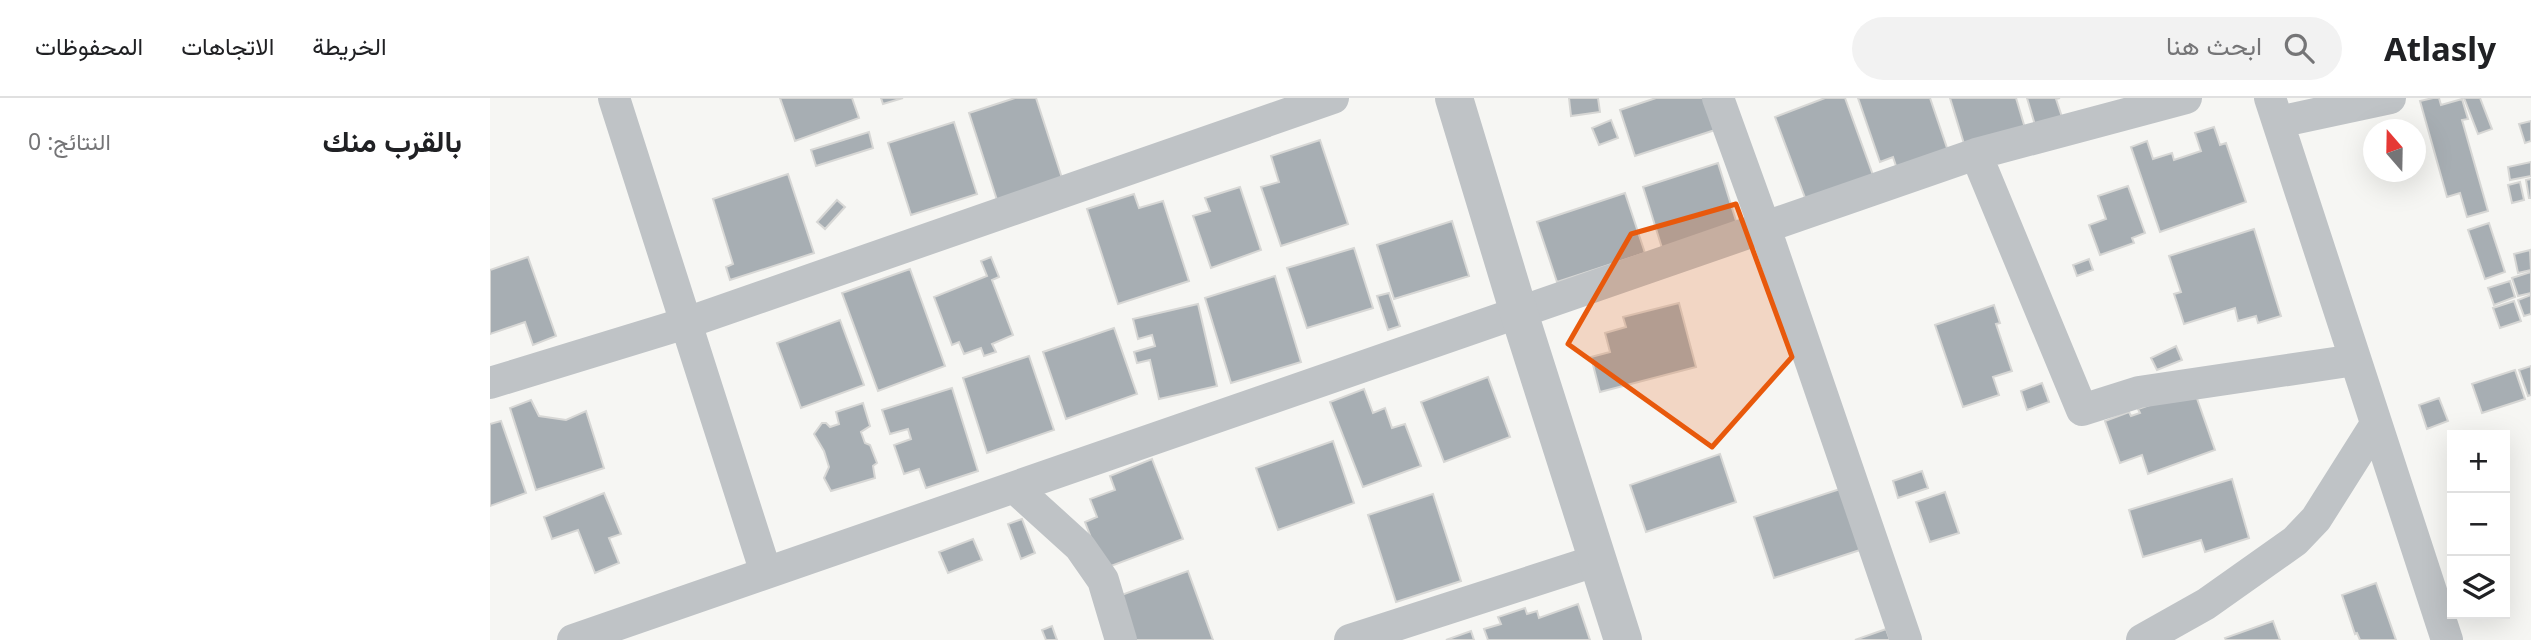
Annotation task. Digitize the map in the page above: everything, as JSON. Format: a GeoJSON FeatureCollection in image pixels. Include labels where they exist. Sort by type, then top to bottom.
{"type":"FeatureCollection","features":[{"type":"Feature","properties":{"kind":"street"},"geometry":{"type":"LineString","coordinates":[[614,98],[766,573]]}},
{"type":"Feature","properties":{"kind":"street"},"geometry":{"type":"LineString","coordinates":[[490,383],[686,323],[1334,98]]}},
{"type":"Feature","properties":{"kind":"street"},"geometry":{"type":"LineString","coordinates":[[1454,98],[1623,640]]}},
{"type":"Feature","properties":{"kind":"street"},"geometry":{"type":"LineString","coordinates":[[1718,98],[1906,640]]}},
{"type":"Feature","properties":{"kind":"street"},"geometry":{"type":"LineString","coordinates":[[573,640],[1976,154],[2186,98]]}},
{"type":"Feature","properties":{"kind":"street"},"geometry":{"type":"LineString","coordinates":[[2390,98],[2274,110],[2447,640]]}},
{"type":"Feature","properties":{"kind":"street"},"geometry":{"type":"LineString","coordinates":[[1976,154],[2082,410],[2138,393],[2355,360]]}},
{"type":"Feature","properties":{"kind":"street"},"geometry":{"type":"LineString","coordinates":[[2142,640],[2206,604],[2295,541],[2316,519],[2376,424]]}},
{"type":"Feature","properties":{"kind":"street"},"geometry":{"type":"LineString","coordinates":[[1016,488],[1080,547],[1103,580],[1121,640]]}},
{"type":"Feature","properties":{"kind":"street"},"geometry":{"type":"LineString","coordinates":[[1350,640],[1598,560]]}},
{"type":"Feature","properties":{"kind":"highlighted area"},"geometry":{"type":"Polygon","coordinates":[[[1736,204],[1792,357],[1712,447],[1568,344],[1631,234],[1736,204]]]}},
{"type":"Feature","properties":{"kind":"building"},"geometry":{"type":"Polygon","coordinates":[[[780,98],[852,98],[859,118],[795,141],[780,98]]]}},
{"type":"Feature","properties":{"kind":"building"},"geometry":{"type":"Polygon","coordinates":[[[881,98],[903,98],[883,104],[881,98]]]}},
{"type":"Feature","properties":{"kind":"building"},"geometry":{"type":"Polygon","coordinates":[[[1015,98],[1036,98],[1062,178],[997,200],[969,113],[1015,98]]]}},
{"type":"Feature","properties":{"kind":"building"},"geometry":{"type":"Polygon","coordinates":[[[1569,98],[1598,98],[1600,112],[1571,116],[1569,98]]]}},
{"type":"Feature","properties":{"kind":"building"},"geometry":{"type":"Polygon","coordinates":[[[1656,98],[1707,98],[1718,129],[1635,156],[1620,110],[1656,98]]]}},
{"type":"Feature","properties":{"kind":"building"},"geometry":{"type":"Polygon","coordinates":[[[1825,98],[1845,98],[1874,178],[1807,203],[1775,117],[1825,98]]]}},
{"type":"Feature","properties":{"kind":"building"},"geometry":{"type":"Polygon","coordinates":[[[1858,98],[1930,98],[1948,151],[1897,169],[1893,157],[1880,162],[1858,98]]]}},
{"type":"Feature","properties":{"kind":"building"},"geometry":{"type":"Polygon","coordinates":[[[1950,98],[2016,98],[2025,128],[1965,147],[1950,98]]]}},
{"type":"Feature","properties":{"kind":"building"},"geometry":{"type":"Polygon","coordinates":[[[2027,98],[2060,98],[2056,99],[2062,117],[2035,125],[2027,98]]]}},
{"type":"Feature","properties":{"kind":"building"},"geometry":{"type":"Polygon","coordinates":[[[2439,98],[2441,105],[2462,99],[2468,119],[2462,120],[2488,211],[2467,217],[2460,193],[2447,197],[2420,101],[2439,98]]]}},
{"type":"Feature","properties":{"kind":"building"},"geometry":{"type":"Polygon","coordinates":[[[2464,98],[2480,98],[2492,129],[2478,134],[2464,98]]]}},
{"type":"Feature","properties":{"kind":"building"},"geometry":{"type":"Polygon","coordinates":[[[1611,120],[1618,138],[1599,145],[1592,128],[1611,120]]]}},
{"type":"Feature","properties":{"kind":"building"},"geometry":{"type":"Polygon","coordinates":[[[2531,121],[2531,141],[2525,143],[2519,124],[2531,121]]]}},
{"type":"Feature","properties":{"kind":"building"},"geometry":{"type":"Polygon","coordinates":[[[954,122],[977,194],[911,215],[888,143],[954,122]]]}},
{"type":"Feature","properties":{"kind":"building"},"geometry":{"type":"Polygon","coordinates":[[[2214,127],[2220,145],[2226,143],[2246,202],[2160,232],[2131,147],[2147,141],[2153,159],[2172,153],[2174,160],[2201,151],[2195,133],[2214,127]]]}},
{"type":"Feature","properties":{"kind":"building"},"geometry":{"type":"Polygon","coordinates":[[[869,132],[873,148],[816,166],[811,150],[869,132]]]}},
{"type":"Feature","properties":{"kind":"building"},"geometry":{"type":"Polygon","coordinates":[[[1320,140],[1348,224],[1281,246],[1261,187],[1279,182],[1271,156],[1320,140]]]}},
{"type":"Feature","properties":{"kind":"building"},"geometry":{"type":"Polygon","coordinates":[[[2531,162],[2531,176],[2510,180],[2508,167],[2531,162]]]}},
{"type":"Feature","properties":{"kind":"building"},"geometry":{"type":"Polygon","coordinates":[[[1718,163],[1737,224],[1662,248],[1643,187],[1718,163]]]}},
{"type":"Feature","properties":{"kind":"building"},"geometry":{"type":"Polygon","coordinates":[[[788,174],[814,253],[730,280],[726,267],[733,264],[713,199],[788,174]]]}},
{"type":"Feature","properties":{"kind":"building"},"geometry":{"type":"Polygon","coordinates":[[[2531,179],[2531,198],[2529,198],[2526,180],[2531,179]]]}},
{"type":"Feature","properties":{"kind":"building"},"geometry":{"type":"Polygon","coordinates":[[[2520,182],[2524,200],[2512,203],[2508,185],[2520,182]]]}},
{"type":"Feature","properties":{"kind":"building"},"geometry":{"type":"Polygon","coordinates":[[[2128,186],[2145,233],[2132,238],[2134,243],[2100,255],[2089,225],[2106,219],[2098,196],[2128,186]]]}},
{"type":"Feature","properties":{"kind":"building"},"geometry":{"type":"Polygon","coordinates":[[[1240,187],[1261,250],[1211,268],[1193,216],[1210,211],[1205,198],[1240,187]]]}},
{"type":"Feature","properties":{"kind":"building"},"geometry":{"type":"Polygon","coordinates":[[[1625,193],[1645,253],[1557,282],[1537,222],[1625,193]]]}},
{"type":"Feature","properties":{"kind":"building"},"geometry":{"type":"Polygon","coordinates":[[[1134,194],[1139,208],[1163,201],[1189,281],[1118,304],[1087,209],[1134,194]]]}},
{"type":"Feature","properties":{"kind":"building"},"geometry":{"type":"Polygon","coordinates":[[[837,200],[845,207],[825,229],[817,222],[837,200]]]}},
{"type":"Feature","properties":{"kind":"building"},"geometry":{"type":"Polygon","coordinates":[[[1452,221],[1469,276],[1394,299],[1377,245],[1452,221]]]}},
{"type":"Feature","properties":{"kind":"building"},"geometry":{"type":"Polygon","coordinates":[[[2489,223],[2505,272],[2485,279],[2468,230],[2489,223]]]}},
{"type":"Feature","properties":{"kind":"building"},"geometry":{"type":"Polygon","coordinates":[[[2254,229],[2281,316],[2258,323],[2256,316],[2238,321],[2235,308],[2184,324],[2174,294],[2181,292],[2169,256],[2254,229]]]}},
{"type":"Feature","properties":{"kind":"building"},"geometry":{"type":"Polygon","coordinates":[[[1354,248],[1373,308],[1307,328],[1287,268],[1354,248]]]}},
{"type":"Feature","properties":{"kind":"building"},"geometry":{"type":"Polygon","coordinates":[[[2530,250],[2531,270],[2518,273],[2514,254],[2530,250]]]}},
{"type":"Feature","properties":{"kind":"building"},"geometry":{"type":"Polygon","coordinates":[[[528,257],[556,336],[533,345],[525,322],[490,334],[490,270],[528,257]]]}},
{"type":"Feature","properties":{"kind":"building"},"geometry":{"type":"Polygon","coordinates":[[[991,257],[999,277],[992,280],[1013,335],[992,344],[996,352],[984,356],[981,348],[964,354],[959,342],[952,345],[934,297],[987,276],[981,261],[991,257]]]}},
{"type":"Feature","properties":{"kind":"building"},"geometry":{"type":"Polygon","coordinates":[[[2089,259],[2093,270],[2077,276],[2073,265],[2089,259]]]}},
{"type":"Feature","properties":{"kind":"building"},"geometry":{"type":"Polygon","coordinates":[[[910,269],[945,366],[878,391],[842,293],[910,269]]]}},
{"type":"Feature","properties":{"kind":"building"},"geometry":{"type":"Polygon","coordinates":[[[2531,272],[2531,293],[2518,296],[2512,278],[2531,272]]]}},
{"type":"Feature","properties":{"kind":"building"},"geometry":{"type":"Polygon","coordinates":[[[1275,276],[1301,362],[1231,383],[1205,298],[1275,276]]]}},
{"type":"Feature","properties":{"kind":"building"},"geometry":{"type":"Polygon","coordinates":[[[2510,281],[2515,297],[2494,305],[2488,288],[2510,281]]]}},
{"type":"Feature","properties":{"kind":"building"},"geometry":{"type":"Polygon","coordinates":[[[1389,293],[1400,326],[1388,330],[1377,296],[1389,293]]]}},
{"type":"Feature","properties":{"kind":"building"},"geometry":{"type":"Polygon","coordinates":[[[2531,295],[2531,314],[2524,316],[2518,300],[2531,295]]]}},
{"type":"Feature","properties":{"kind":"building"},"geometry":{"type":"Polygon","coordinates":[[[2514,301],[2521,321],[2500,328],[2493,308],[2514,301]]]}},
{"type":"Feature","properties":{"kind":"building"},"geometry":{"type":"Polygon","coordinates":[[[1679,303],[1696,367],[1600,392],[1591,357],[1610,352],[1605,333],[1626,327],[1623,317],[1679,303]]]}},
{"type":"Feature","properties":{"kind":"building"},"geometry":{"type":"Polygon","coordinates":[[[1198,304],[1217,386],[1159,399],[1150,360],[1137,363],[1134,352],[1155,346],[1152,335],[1138,339],[1133,319],[1198,304]]]}},
{"type":"Feature","properties":{"kind":"building"},"geometry":{"type":"Polygon","coordinates":[[[1994,305],[2000,323],[1996,324],[2012,371],[1993,377],[1999,395],[1963,407],[1935,325],[1994,305]]]}},
{"type":"Feature","properties":{"kind":"building"},"geometry":{"type":"Polygon","coordinates":[[[840,320],[864,385],[801,408],[777,343],[840,320]]]}},
{"type":"Feature","properties":{"kind":"building"},"geometry":{"type":"Polygon","coordinates":[[[1114,328],[1137,394],[1066,419],[1043,352],[1114,328]]]}},
{"type":"Feature","properties":{"kind":"building"},"geometry":{"type":"Polygon","coordinates":[[[2176,346],[2182,360],[2157,370],[2151,358],[2176,346]]]}},
{"type":"Feature","properties":{"kind":"building"},"geometry":{"type":"Polygon","coordinates":[[[1029,356],[1054,430],[987,453],[963,378],[1029,356]]]}},
{"type":"Feature","properties":{"kind":"building"},"geometry":{"type":"Polygon","coordinates":[[[2531,366],[2531,395],[2528,396],[2519,370],[2531,366]]]}},
{"type":"Feature","properties":{"kind":"building"},"geometry":{"type":"Polygon","coordinates":[[[2515,370],[2525,399],[2482,413],[2472,384],[2515,370]]]}},
{"type":"Feature","properties":{"kind":"building"},"geometry":{"type":"Polygon","coordinates":[[[1488,377],[1510,437],[1444,462],[1421,402],[1488,377]]]}},
{"type":"Feature","properties":{"kind":"building"},"geometry":{"type":"Polygon","coordinates":[[[2042,383],[2049,402],[2027,410],[2021,391],[2042,383]]]}},
{"type":"Feature","properties":{"kind":"building"},"geometry":{"type":"Polygon","coordinates":[[[952,388],[978,471],[926,488],[919,469],[904,474],[894,445],[911,439],[908,429],[890,434],[882,410],[952,388]]]}},
{"type":"Feature","properties":{"kind":"building"},"geometry":{"type":"Polygon","coordinates":[[[1364,389],[1373,413],[1385,408],[1392,428],[1405,424],[1421,466],[1363,487],[1330,402],[1364,389]]]}},
{"type":"Feature","properties":{"kind":"building"},"geometry":{"type":"Polygon","coordinates":[[[2194,390],[2215,450],[2148,474],[2142,455],[2120,463],[2105,421],[2129,412],[2131,416],[2140,413],[2138,409],[2194,390]]]}},
{"type":"Feature","properties":{"kind":"building"},"geometry":{"type":"Polygon","coordinates":[[[2439,398],[2448,421],[2427,429],[2419,405],[2439,398]]]}},
{"type":"Feature","properties":{"kind":"building"},"geometry":{"type":"Polygon","coordinates":[[[531,400],[539,416],[566,420],[586,411],[604,468],[536,490],[510,408],[531,400]]]}},
{"type":"Feature","properties":{"kind":"building"},"geometry":{"type":"Polygon","coordinates":[[[863,403],[870,426],[861,432],[877,463],[873,466],[875,478],[831,491],[824,478],[829,467],[814,434],[822,423],[830,427],[839,424],[836,412],[863,403]]]}},
{"type":"Feature","properties":{"kind":"building"},"geometry":{"type":"Polygon","coordinates":[[[501,421],[526,493],[490,506],[490,424],[501,421]]]}},
{"type":"Feature","properties":{"kind":"building"},"geometry":{"type":"Polygon","coordinates":[[[1333,441],[1354,503],[1278,530],[1256,468],[1333,441]]]}},
{"type":"Feature","properties":{"kind":"building"},"geometry":{"type":"Polygon","coordinates":[[[1720,454],[1736,502],[1646,532],[1630,485],[1720,454]]]}},
{"type":"Feature","properties":{"kind":"building"},"geometry":{"type":"Polygon","coordinates":[[[1152,459],[1183,539],[1103,569],[1085,522],[1097,517],[1090,499],[1115,490],[1110,476],[1152,459]]]}},
{"type":"Feature","properties":{"kind":"building"},"geometry":{"type":"Polygon","coordinates":[[[1922,471],[1928,488],[1898,498],[1893,481],[1922,471]]]}},
{"type":"Feature","properties":{"kind":"building"},"geometry":{"type":"Polygon","coordinates":[[[2232,479],[2249,538],[2205,552],[2201,540],[2143,557],[2129,510],[2232,479]]]}},
{"type":"Feature","properties":{"kind":"building"},"geometry":{"type":"Polygon","coordinates":[[[1840,489],[1860,550],[1774,578],[1754,517],[1840,489]]]}},
{"type":"Feature","properties":{"kind":"building"},"geometry":{"type":"Polygon","coordinates":[[[1945,492],[1959,533],[1930,542],[1916,502],[1945,492]]]}},
{"type":"Feature","properties":{"kind":"building"},"geometry":{"type":"Polygon","coordinates":[[[604,493],[621,534],[609,538],[619,563],[595,573],[578,530],[552,539],[544,517],[604,493]]]}},
{"type":"Feature","properties":{"kind":"building"},"geometry":{"type":"Polygon","coordinates":[[[1433,494],[1461,581],[1396,602],[1368,515],[1433,494]]]}},
{"type":"Feature","properties":{"kind":"building"},"geometry":{"type":"Polygon","coordinates":[[[1022,519],[1035,553],[1021,559],[1008,524],[1022,519]]]}},
{"type":"Feature","properties":{"kind":"building"},"geometry":{"type":"Polygon","coordinates":[[[973,539],[982,560],[948,573],[939,552],[973,539]]]}},
{"type":"Feature","properties":{"kind":"building"},"geometry":{"type":"Polygon","coordinates":[[[1188,571],[1213,640],[1133,640],[1113,598],[1188,571]]]}},
{"type":"Feature","properties":{"kind":"building"},"geometry":{"type":"Polygon","coordinates":[[[2376,583],[2396,640],[2360,640],[2357,633],[2355,634],[2342,595],[2376,583]]]}},
{"type":"Feature","properties":{"kind":"building"},"geometry":{"type":"Polygon","coordinates":[[[1578,604],[1590,640],[1488,640],[1484,629],[1501,624],[1498,617],[1525,608],[1527,614],[1537,611],[1539,618],[1578,604]]]}},
{"type":"Feature","properties":{"kind":"building"},"geometry":{"type":"Polygon","coordinates":[[[2273,621],[2280,640],[2225,638],[2273,621]]]}},
{"type":"Feature","properties":{"kind":"building"},"geometry":{"type":"Polygon","coordinates":[[[1052,626],[1057,640],[1046,640],[1042,630],[1052,626]]]}},
{"type":"Feature","properties":{"kind":"building"},"geometry":{"type":"Polygon","coordinates":[[[1886,629],[1890,640],[1855,640],[1886,629]]]}},
{"type":"Feature","properties":{"kind":"building"},"geometry":{"type":"Polygon","coordinates":[[[1471,631],[1474,640],[1446,640],[1471,631]]]}}]}
